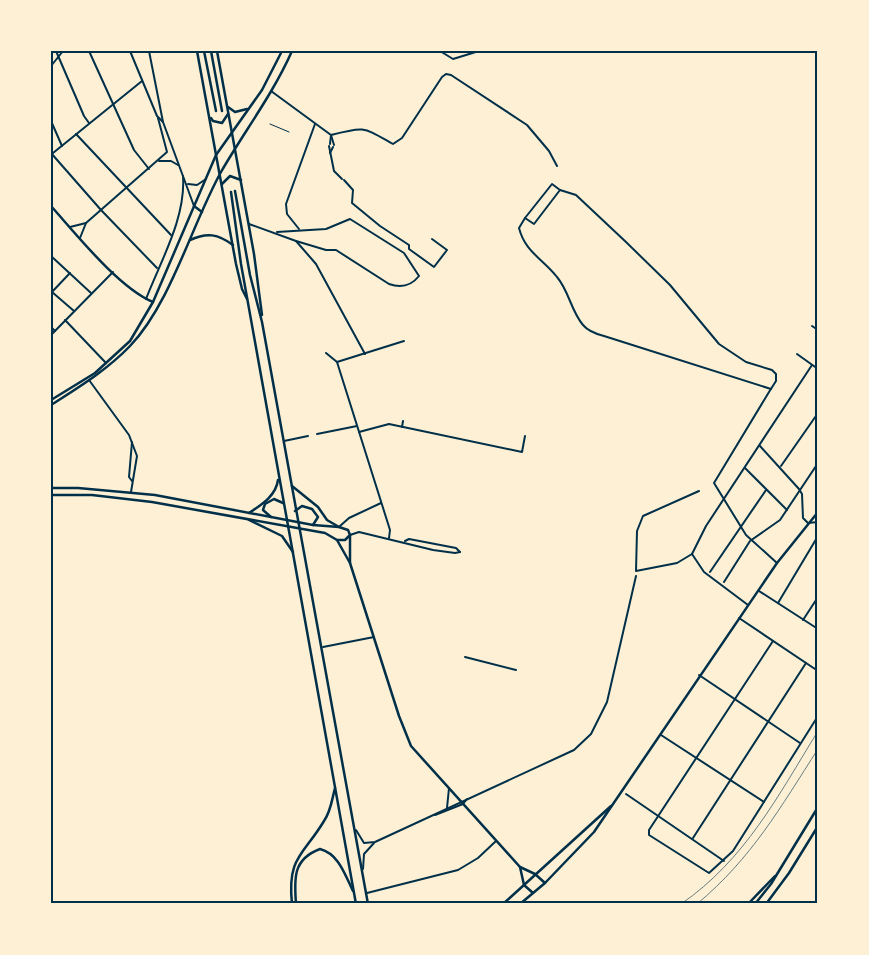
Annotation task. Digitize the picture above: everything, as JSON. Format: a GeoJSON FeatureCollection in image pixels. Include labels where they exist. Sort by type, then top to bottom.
{"type":"FeatureCollection","features":[{"type":"Feature","properties":{"kind":"main road"},"geometry":{"type":"LineString","coordinates":[[197,51],[242,289],[249,303]]}},
{"type":"Feature","properties":{"kind":"main road"},"geometry":{"type":"LineString","coordinates":[[204,51],[216,111]]}},
{"type":"Feature","properties":{"kind":"main road"},"geometry":{"type":"LineString","coordinates":[[211,51],[222,111]]}},
{"type":"Feature","properties":{"kind":"main road"},"geometry":{"type":"LineString","coordinates":[[217,51],[261,294],[262,322]]}},
{"type":"Feature","properties":{"kind":"main road"},"geometry":{"type":"LineString","coordinates":[[51,400],[95,373],[130,342],[153,302],[216,155],[274,70],[282,51]]}},
{"type":"Feature","properties":{"kind":"main road"},"geometry":{"type":"LineString","coordinates":[[51,405],[89,380],[130,346],[144,329],[160,303],[220,173],[271,91],[292,51]]}},
{"type":"Feature","properties":{"kind":"main road"},"geometry":{"type":"LineString","coordinates":[[227,105],[235,112],[249,108]]}},
{"type":"Feature","properties":{"kind":"main road"},"geometry":{"type":"LineString","coordinates":[[210,117],[213,122],[222,123],[227,118],[228,113]]}},
{"type":"Feature","properties":{"kind":"main road"},"geometry":{"type":"LineString","coordinates":[[222,184],[230,176],[241,180]]}},
{"type":"Feature","properties":{"kind":"main road"},"geometry":{"type":"LineString","coordinates":[[235,191],[250,275],[262,322],[290,485],[322,647],[368,904]]}},
{"type":"Feature","properties":{"kind":"main road"},"geometry":{"type":"LineString","coordinates":[[231,192],[285,511],[356,904]]}},
{"type":"Feature","properties":{"kind":"main road"},"geometry":{"type":"LineString","coordinates":[[51,206],[113,272],[146,299],[160,303]]}},
{"type":"Feature","properties":{"kind":"main road"},"geometry":{"type":"LineString","coordinates":[[194,206],[202,212]]}},
{"type":"Feature","properties":{"kind":"main road"},"geometry":{"type":"LineString","coordinates":[[189,241],[203,235],[215,235],[233,245]]}},
{"type":"Feature","properties":{"kind":"main road"},"geometry":{"type":"LineString","coordinates":[[248,513],[271,495],[277,487],[279,476]]}},
{"type":"Feature","properties":{"kind":"main road"},"geometry":{"type":"LineString","coordinates":[[290,485],[318,507],[327,520],[348,530],[350,535],[350,562]]}},
{"type":"Feature","properties":{"kind":"main road"},"geometry":{"type":"LineString","coordinates":[[51,488],[131,492],[196,502],[271,518],[339,527]]}},
{"type":"Feature","properties":{"kind":"main road"},"geometry":{"type":"LineString","coordinates":[[51,495],[92,495],[144,501],[331,534],[337,540],[350,562],[411,746],[520,867],[535,874],[545,883]]}},
{"type":"Feature","properties":{"kind":"main road"},"geometry":{"type":"LineString","coordinates":[[271,518],[263,510],[265,504],[274,499],[284,503]]}},
{"type":"Feature","properties":{"kind":"main road"},"geometry":{"type":"LineString","coordinates":[[295,511],[302,506],[312,509],[318,517],[313,525]]}},
{"type":"Feature","properties":{"kind":"main road"},"geometry":{"type":"LineString","coordinates":[[520,904],[545,883],[581,847],[615,802],[699,675],[777,563],[818,512]]}},
{"type":"Feature","properties":{"kind":"main road"},"geometry":{"type":"LineString","coordinates":[[249,520],[282,536],[294,555]]}},
{"type":"Feature","properties":{"kind":"main road"},"geometry":{"type":"LineString","coordinates":[[337,540],[345,540],[350,535]]}},
{"type":"Feature","properties":{"kind":"main road"},"geometry":{"type":"LineString","coordinates":[[294,904],[290,887],[294,866],[301,851],[325,820],[336,787]]}},
{"type":"Feature","properties":{"kind":"main road"},"geometry":{"type":"LineString","coordinates":[[503,904],[615,802]]}},
{"type":"Feature","properties":{"kind":"main road"},"geometry":{"type":"LineString","coordinates":[[755,904],[779,871],[818,807]]}},
{"type":"Feature","properties":{"kind":"main road"},"geometry":{"type":"LineString","coordinates":[[766,904],[789,873],[818,826]]}},
{"type":"Feature","properties":{"kind":"main road"},"geometry":{"type":"LineString","coordinates":[[294,904],[299,866],[305,856],[320,849],[329,852],[336,859],[355,895]]}},
{"type":"Feature","properties":{"kind":"main road"},"geometry":{"type":"LineString","coordinates":[[520,867],[524,885],[533,893]]}},
{"type":"Feature","properties":{"kind":"main road"},"geometry":{"type":"LineString","coordinates":[[748,904],[779,871]]}},
{"type":"Feature","properties":{"kind":"street"},"geometry":{"type":"LineString","coordinates":[[56,51],[84,116],[89,123]]}},
{"type":"Feature","properties":{"kind":"street"},"geometry":{"type":"LineString","coordinates":[[51,66],[63,51]]}},
{"type":"Feature","properties":{"kind":"street"},"geometry":{"type":"LineString","coordinates":[[89,51],[134,150],[149,169]]}},
{"type":"Feature","properties":{"kind":"street"},"geometry":{"type":"LineString","coordinates":[[70,227],[86,223],[157,162],[167,149],[157,116],[130,51]]}},
{"type":"Feature","properties":{"kind":"street"},"geometry":{"type":"LineString","coordinates":[[149,51],[163,122],[178,165],[188,184],[194,206]]}},
{"type":"Feature","properties":{"kind":"street"},"geometry":{"type":"LineString","coordinates":[[440,51],[453,59],[479,51]]}},
{"type":"Feature","properties":{"kind":"street"},"geometry":{"type":"LineString","coordinates":[[332,135],[358,127],[365,128],[392,144],[402,138],[442,77],[446,74],[451,75],[526,125],[549,151],[557,166]]}},
{"type":"Feature","properties":{"kind":"street"},"geometry":{"type":"LineString","coordinates":[[142,80],[52,154],[101,210],[157,268]]}},
{"type":"Feature","properties":{"kind":"street"},"geometry":{"type":"LineString","coordinates":[[271,91],[332,135]]}},
{"type":"Feature","properties":{"kind":"street"},"geometry":{"type":"LineString","coordinates":[[157,116],[163,122]]}},
{"type":"Feature","properties":{"kind":"street"},"geometry":{"type":"LineString","coordinates":[[51,121],[62,146]]}},
{"type":"Feature","properties":{"kind":"street"},"geometry":{"type":"LineString","coordinates":[[270,124],[289,132]]}},
{"type":"Feature","properties":{"kind":"street"},"geometry":{"type":"LineString","coordinates":[[298,229],[287,214],[286,204],[315,124]]}},
{"type":"Feature","properties":{"kind":"street"},"geometry":{"type":"LineString","coordinates":[[76,134],[171,235]]}},
{"type":"Feature","properties":{"kind":"street"},"geometry":{"type":"LineString","coordinates":[[332,135],[330,153],[334,171],[353,190],[352,202],[380,226],[409,245],[409,249],[434,267],[446,250],[432,239]]}},
{"type":"Feature","properties":{"kind":"street"},"geometry":{"type":"LineString","coordinates":[[330,153],[333,146],[332,135]]}},
{"type":"Feature","properties":{"kind":"street"},"geometry":{"type":"LineString","coordinates":[[157,162],[166,160],[178,165]]}},
{"type":"Feature","properties":{"kind":"street"},"geometry":{"type":"LineString","coordinates":[[146,299],[182,210],[183,175]]}},
{"type":"Feature","properties":{"kind":"street"},"geometry":{"type":"LineString","coordinates":[[188,184],[197,185],[207,177]]}},
{"type":"Feature","properties":{"kind":"street"},"geometry":{"type":"LineString","coordinates":[[771,389],[587,329],[576,315],[558,278],[531,253],[524,243],[519,228],[552,184],[560,190],[576,195],[626,242],[670,285],[719,344],[746,362],[774,371],[777,376],[771,389],[714,483],[750,541],[777,563]]}},
{"type":"Feature","properties":{"kind":"street"},"geometry":{"type":"LineString","coordinates":[[525,218],[534,224],[560,190]]}},
{"type":"Feature","properties":{"kind":"street"},"geometry":{"type":"LineString","coordinates":[[249,224],[326,250],[336,250],[388,284],[398,287],[406,286],[419,276],[404,252],[350,219],[326,230],[306,231],[298,229],[277,232]]}},
{"type":"Feature","properties":{"kind":"street"},"geometry":{"type":"LineString","coordinates":[[80,238],[86,223]]}},
{"type":"Feature","properties":{"kind":"street"},"geometry":{"type":"LineString","coordinates":[[296,240],[316,264],[365,354]]}},
{"type":"Feature","properties":{"kind":"street"},"geometry":{"type":"LineString","coordinates":[[51,256],[91,293]]}},
{"type":"Feature","properties":{"kind":"street"},"geometry":{"type":"LineString","coordinates":[[51,335],[113,272]]}},
{"type":"Feature","properties":{"kind":"street"},"geometry":{"type":"LineString","coordinates":[[70,273],[52,293],[74,311]]}},
{"type":"Feature","properties":{"kind":"street"},"geometry":{"type":"LineString","coordinates":[[65,320],[106,363]]}},
{"type":"Feature","properties":{"kind":"street"},"geometry":{"type":"LineString","coordinates":[[51,326],[55,330]]}},
{"type":"Feature","properties":{"kind":"street"},"geometry":{"type":"LineString","coordinates":[[812,326],[818,330]]}},
{"type":"Feature","properties":{"kind":"street"},"geometry":{"type":"LineString","coordinates":[[337,362],[404,341]]}},
{"type":"Feature","properties":{"kind":"street"},"geometry":{"type":"LineString","coordinates":[[326,353],[337,362],[390,530],[389,538]]}},
{"type":"Feature","properties":{"kind":"street"},"geometry":{"type":"LineString","coordinates":[[797,354],[818,369]]}},
{"type":"Feature","properties":{"kind":"street"},"geometry":{"type":"LineString","coordinates":[[699,491],[643,516],[637,531],[636,571],[677,563],[692,554],[706,526],[812,365]]}},
{"type":"Feature","properties":{"kind":"street"},"geometry":{"type":"LineString","coordinates":[[89,380],[132,442],[137,456],[131,492]]}},
{"type":"Feature","properties":{"kind":"street"},"geometry":{"type":"LineString","coordinates":[[781,466],[818,413]]}},
{"type":"Feature","properties":{"kind":"street"},"geometry":{"type":"LineString","coordinates":[[402,427],[403,421]]}},
{"type":"Feature","properties":{"kind":"street"},"geometry":{"type":"LineString","coordinates":[[359,432],[389,424],[522,452],[525,436]]}},
{"type":"Feature","properties":{"kind":"street"},"geometry":{"type":"LineString","coordinates":[[317,434],[357,426]]}},
{"type":"Feature","properties":{"kind":"street"},"geometry":{"type":"LineString","coordinates":[[283,441],[308,436]]}},
{"type":"Feature","properties":{"kind":"street"},"geometry":{"type":"LineString","coordinates":[[132,442],[130,457],[130,477],[132,481]]}},
{"type":"Feature","properties":{"kind":"street"},"geometry":{"type":"LineString","coordinates":[[759,445],[781,466],[801,491],[803,518],[808,523],[818,522]]}},
{"type":"Feature","properties":{"kind":"street"},"geometry":{"type":"LineString","coordinates":[[130,457],[137,456]]}},
{"type":"Feature","properties":{"kind":"street"},"geometry":{"type":"LineString","coordinates":[[724,582],[750,541],[780,520],[818,463]]}},
{"type":"Feature","properties":{"kind":"street"},"geometry":{"type":"LineString","coordinates":[[744,468],[787,510]]}},
{"type":"Feature","properties":{"kind":"street"},"geometry":{"type":"LineString","coordinates":[[710,572],[732,542],[740,525],[766,490]]}},
{"type":"Feature","properties":{"kind":"street"},"geometry":{"type":"LineString","coordinates":[[339,527],[349,518],[381,503]]}},
{"type":"Feature","properties":{"kind":"street"},"geometry":{"type":"LineString","coordinates":[[350,535],[359,532],[455,554],[460,552],[456,548],[409,539],[405,542]]}},
{"type":"Feature","properties":{"kind":"street"},"geometry":{"type":"LineString","coordinates":[[778,603],[818,536]]}},
{"type":"Feature","properties":{"kind":"street"},"geometry":{"type":"LineString","coordinates":[[692,554],[704,572],[748,605]]}},
{"type":"Feature","properties":{"kind":"street"},"geometry":{"type":"LineString","coordinates":[[354,826],[364,843],[375,842],[435,816],[462,803],[469,797],[574,750],[591,734],[599,722],[610,691],[636,576]]}},
{"type":"Feature","properties":{"kind":"street"},"geometry":{"type":"LineString","coordinates":[[758,590],[818,629]]}},
{"type":"Feature","properties":{"kind":"street"},"geometry":{"type":"LineString","coordinates":[[803,620],[818,597]]}},
{"type":"Feature","properties":{"kind":"street"},"geometry":{"type":"LineString","coordinates":[[739,618],[818,671]]}},
{"type":"Feature","properties":{"kind":"street"},"geometry":{"type":"LineString","coordinates":[[322,647],[374,638]]}},
{"type":"Feature","properties":{"kind":"street"},"geometry":{"type":"LineString","coordinates":[[772,641],[649,830],[649,835],[709,872],[724,861],[818,716]]}},
{"type":"Feature","properties":{"kind":"street"},"geometry":{"type":"LineString","coordinates":[[465,657],[516,670]]}},
{"type":"Feature","properties":{"kind":"street"},"geometry":{"type":"LineString","coordinates":[[693,838],[806,663]]}},
{"type":"Feature","properties":{"kind":"street"},"geometry":{"type":"LineString","coordinates":[[699,675],[800,744]]}},
{"type":"Feature","properties":{"kind":"street"},"geometry":{"type":"LineString","coordinates":[[660,734],[764,802]]}},
{"type":"Feature","properties":{"kind":"street"},"geometry":{"type":"LineString","coordinates":[[446,808],[449,802],[449,788]]}},
{"type":"Feature","properties":{"kind":"street"},"geometry":{"type":"LineString","coordinates":[[626,794],[724,861]]}},
{"type":"Feature","properties":{"kind":"street"},"geometry":{"type":"LineString","coordinates":[[435,816],[446,808],[462,803]]}},
{"type":"Feature","properties":{"kind":"street"},"geometry":{"type":"LineString","coordinates":[[366,894],[458,870],[478,858],[496,841]]}},
{"type":"Feature","properties":{"kind":"street"},"geometry":{"type":"LineString","coordinates":[[362,874],[364,854],[375,842]]}},
{"type":"Feature","properties":{"kind":"railway"},"geometry":{"type":"LineString","coordinates":[[681,904],[704,887],[742,847],[774,803],[818,731]]}},
{"type":"Feature","properties":{"kind":"railway"},"geometry":{"type":"LineString","coordinates":[[697,904],[734,869],[764,831],[818,749]]}}]}
